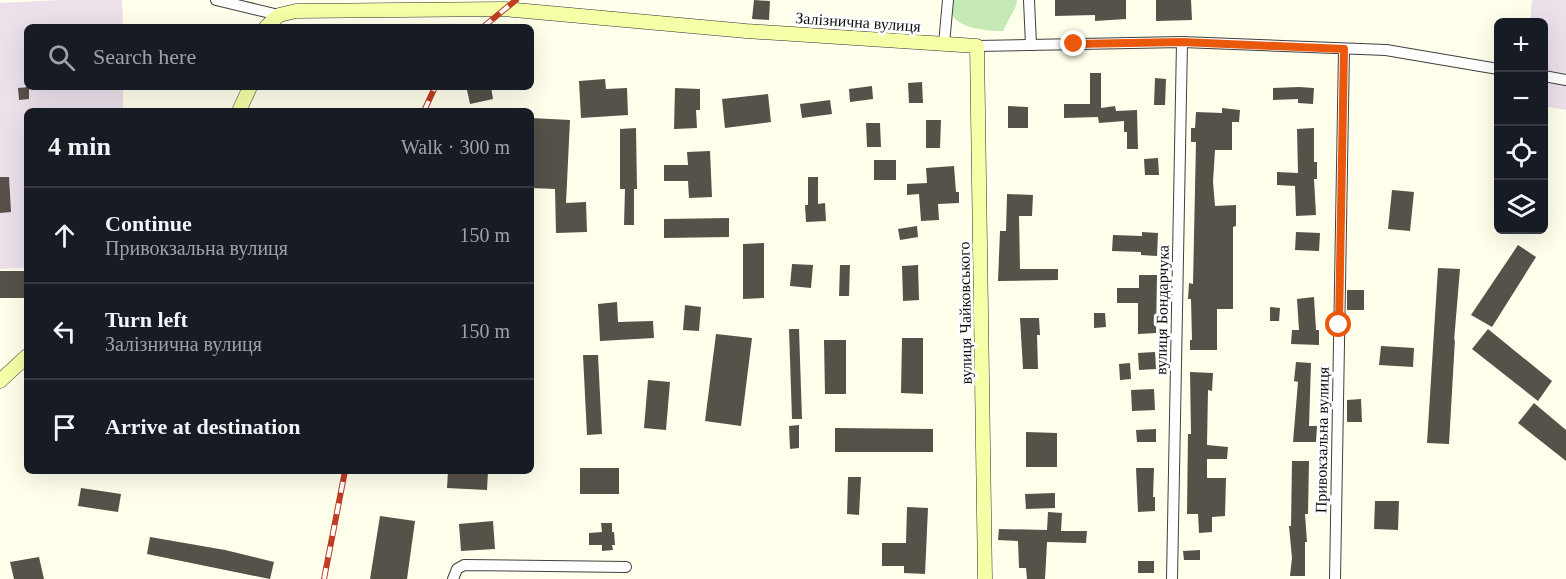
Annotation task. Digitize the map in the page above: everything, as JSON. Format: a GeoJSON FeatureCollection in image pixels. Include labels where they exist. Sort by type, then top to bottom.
{"type":"FeatureCollection","features":[{"type":"Feature","properties":{"kind":"street","name":"Залізнична вулиця"},"geometry":{"type":"LineString","coordinates":[[216,0],[279,15],[296,11],[504,9],[746,31],[977,46],[1182,42],[1386,50],[1494,68]]}},
{"type":"Feature","properties":{"kind":"street"},"geometry":{"type":"LineString","coordinates":[[944,44],[948,0]]}},
{"type":"Feature","properties":{"kind":"street"},"geometry":{"type":"LineString","coordinates":[[1029,0],[1031,45]]}},
{"type":"Feature","properties":{"kind":"street"},"geometry":{"type":"LineString","coordinates":[[269,24],[279,15]]}},
{"type":"Feature","properties":{"kind":"street","name":"вулиця Бондарчука"},"geometry":{"type":"LineString","coordinates":[[1172,579],[1182,42]]}},
{"type":"Feature","properties":{"kind":"street","name":"вулиця Чайковського"},"geometry":{"type":"LineString","coordinates":[[977,46],[985,579]]}},
{"type":"Feature","properties":{"kind":"street","name":"Привокзальна вулиця"},"geometry":{"type":"LineString","coordinates":[[1335,579],[1344,49]]}},
{"type":"Feature","properties":{"kind":"street"},"geometry":{"type":"LineString","coordinates":[[1548,77],[1566,80]]}},
{"type":"Feature","properties":{"kind":"street"},"geometry":{"type":"LineString","coordinates":[[240,108],[248,90]]}},
{"type":"Feature","properties":{"kind":"street"},"geometry":{"type":"LineString","coordinates":[[0,381],[24,359]]}},
{"type":"Feature","properties":{"kind":"street"},"geometry":{"type":"LineString","coordinates":[[453,579],[457,569],[465,565],[626,567]]}},
{"type":"Feature","properties":{"kind":"shaded area"},"geometry":{"type":"Polygon","coordinates":[[[122,0],[123,24],[24,24],[24,90],[123,90],[123,108],[24,108],[24,268],[0,269],[0,3],[122,0]]]}},
{"type":"Feature","properties":{"kind":"shaded area"},"geometry":{"type":"Polygon","coordinates":[[[1532,0],[1566,0],[1566,110],[1548,107],[1548,18],[1530,18],[1532,0]]]}},
{"type":"Feature","properties":{"kind":"green space"},"geometry":{"type":"Polygon","coordinates":[[[953,0],[1017,0],[1003,31],[972,28],[958,21],[951,10],[953,0]]]}},
{"type":"Feature","properties":{"kind":"building"},"geometry":{"type":"Polygon","coordinates":[[[754,0],[770,1],[769,20],[752,19],[754,0]]]}},
{"type":"Feature","properties":{"kind":"building"},"geometry":{"type":"Polygon","coordinates":[[[1055,0],[1126,0],[1126,19],[1095,21],[1095,15],[1055,16],[1055,0]]]}},
{"type":"Feature","properties":{"kind":"building"},"geometry":{"type":"Polygon","coordinates":[[[1156,0],[1191,0],[1192,20],[1156,21],[1156,0]]]}},
{"type":"Feature","properties":{"kind":"building"},"geometry":{"type":"Polygon","coordinates":[[[1090,73],[1101,73],[1101,108],[1115,106],[1116,111],[1137,110],[1138,149],[1127,149],[1127,132],[1124,132],[1124,121],[1099,123],[1098,117],[1064,118],[1064,104],[1090,104],[1090,73]]]}},
{"type":"Feature","properties":{"kind":"building"},"geometry":{"type":"Polygon","coordinates":[[[1155,78],[1166,79],[1165,105],[1154,105],[1155,78]]]}},
{"type":"Feature","properties":{"kind":"building"},"geometry":{"type":"Polygon","coordinates":[[[605,79],[606,89],[627,88],[628,115],[581,118],[579,81],[605,79]]]}},
{"type":"Feature","properties":{"kind":"building"},"geometry":{"type":"Polygon","coordinates":[[[922,82],[923,103],[909,103],[908,83],[922,82]]]}},
{"type":"Feature","properties":{"kind":"building"},"geometry":{"type":"Polygon","coordinates":[[[872,86],[873,99],[850,102],[849,89],[872,86]]]}},
{"type":"Feature","properties":{"kind":"building"},"geometry":{"type":"Polygon","coordinates":[[[18,88],[29,90],[29,99],[19,100],[18,88]]]}},
{"type":"Feature","properties":{"kind":"building"},"geometry":{"type":"Polygon","coordinates":[[[675,88],[700,89],[700,110],[696,110],[697,128],[674,129],[675,88]]]}},
{"type":"Feature","properties":{"kind":"building"},"geometry":{"type":"Polygon","coordinates":[[[1273,88],[1314,88],[1313,104],[1298,103],[1298,99],[1273,100],[1273,88]]]}},
{"type":"Feature","properties":{"kind":"building"},"geometry":{"type":"Polygon","coordinates":[[[467,90],[492,90],[493,99],[470,104],[467,90]]]}},
{"type":"Feature","properties":{"kind":"building"},"geometry":{"type":"Polygon","coordinates":[[[768,94],[771,122],[725,128],[722,99],[768,94]]]}},
{"type":"Feature","properties":{"kind":"building"},"geometry":{"type":"Polygon","coordinates":[[[830,100],[832,114],[802,118],[800,104],[830,100]]]}},
{"type":"Feature","properties":{"kind":"building"},"geometry":{"type":"Polygon","coordinates":[[[1008,106],[1028,107],[1028,128],[1008,128],[1008,106]]]}},
{"type":"Feature","properties":{"kind":"building"},"geometry":{"type":"Polygon","coordinates":[[[1222,108],[1240,110],[1239,122],[1232,122],[1232,150],[1215,150],[1213,182],[1215,206],[1236,205],[1236,226],[1233,227],[1233,309],[1217,309],[1217,350],[1190,350],[1190,340],[1192,340],[1191,299],[1188,299],[1189,283],[1193,284],[1196,142],[1191,142],[1191,128],[1195,128],[1196,112],[1222,113],[1222,108]]]}},
{"type":"Feature","properties":{"kind":"building"},"geometry":{"type":"Polygon","coordinates":[[[534,118],[570,120],[566,203],[586,202],[587,232],[556,233],[555,189],[534,188],[534,118]]]}},
{"type":"Feature","properties":{"kind":"building"},"geometry":{"type":"Polygon","coordinates":[[[926,120],[941,120],[940,148],[926,148],[926,120]]]}},
{"type":"Feature","properties":{"kind":"building"},"geometry":{"type":"Polygon","coordinates":[[[866,123],[880,123],[881,147],[867,147],[866,123]]]}},
{"type":"Feature","properties":{"kind":"building"},"geometry":{"type":"Polygon","coordinates":[[[636,128],[637,189],[634,189],[634,225],[624,225],[625,189],[620,189],[620,129],[636,128]]]}},
{"type":"Feature","properties":{"kind":"building"},"geometry":{"type":"Polygon","coordinates":[[[1314,128],[1314,162],[1317,162],[1317,179],[1314,179],[1316,215],[1296,216],[1295,186],[1277,185],[1277,172],[1298,173],[1297,129],[1314,128]]]}},
{"type":"Feature","properties":{"kind":"building"},"geometry":{"type":"Polygon","coordinates":[[[710,151],[712,197],[689,198],[688,181],[664,181],[664,165],[688,165],[687,152],[710,151]]]}},
{"type":"Feature","properties":{"kind":"building"},"geometry":{"type":"Polygon","coordinates":[[[1158,158],[1159,175],[1145,175],[1144,159],[1158,158]]]}},
{"type":"Feature","properties":{"kind":"building"},"geometry":{"type":"Polygon","coordinates":[[[874,160],[896,160],[896,180],[874,180],[874,160]]]}},
{"type":"Feature","properties":{"kind":"building"},"geometry":{"type":"Polygon","coordinates":[[[954,166],[959,203],[938,204],[939,220],[921,221],[919,194],[907,195],[907,184],[927,183],[926,168],[954,166]]]}},
{"type":"Feature","properties":{"kind":"building"},"geometry":{"type":"Polygon","coordinates":[[[0,177],[9,177],[11,212],[0,213],[0,177]]]}},
{"type":"Feature","properties":{"kind":"building"},"geometry":{"type":"Polygon","coordinates":[[[808,177],[818,177],[818,204],[825,203],[826,221],[806,222],[808,177]]]}},
{"type":"Feature","properties":{"kind":"building"},"geometry":{"type":"Polygon","coordinates":[[[1392,190],[1414,192],[1410,231],[1388,229],[1392,190]]]}},
{"type":"Feature","properties":{"kind":"building"},"geometry":{"type":"Polygon","coordinates":[[[1007,194],[1033,195],[1032,216],[1019,216],[1020,269],[1058,269],[1058,280],[998,281],[1000,231],[1006,231],[1007,194]]]}},
{"type":"Feature","properties":{"kind":"building"},"geometry":{"type":"Polygon","coordinates":[[[729,218],[729,237],[664,238],[664,219],[729,218]]]}},
{"type":"Feature","properties":{"kind":"building"},"geometry":{"type":"Polygon","coordinates":[[[917,226],[918,237],[900,240],[898,229],[917,226]]]}},
{"type":"Feature","properties":{"kind":"building"},"geometry":{"type":"Polygon","coordinates":[[[1142,232],[1158,233],[1157,256],[1141,255],[1141,252],[1112,251],[1113,235],[1142,236],[1142,232]]]}},
{"type":"Feature","properties":{"kind":"building"},"geometry":{"type":"Polygon","coordinates":[[[1296,232],[1320,233],[1319,251],[1295,250],[1296,232]]]}},
{"type":"Feature","properties":{"kind":"building"},"geometry":{"type":"Polygon","coordinates":[[[764,243],[764,298],[743,299],[743,244],[764,243]]]}},
{"type":"Feature","properties":{"kind":"building"},"geometry":{"type":"Polygon","coordinates":[[[1518,245],[1536,257],[1492,327],[1471,315],[1518,245]]]}},
{"type":"Feature","properties":{"kind":"building"},"geometry":{"type":"Polygon","coordinates":[[[792,264],[813,265],[811,288],[790,286],[792,264]]]}},
{"type":"Feature","properties":{"kind":"building"},"geometry":{"type":"Polygon","coordinates":[[[840,265],[850,265],[849,296],[839,296],[840,265]]]}},
{"type":"Feature","properties":{"kind":"building"},"geometry":{"type":"Polygon","coordinates":[[[918,265],[919,300],[903,301],[902,266],[918,265]]]}},
{"type":"Feature","properties":{"kind":"building"},"geometry":{"type":"Polygon","coordinates":[[[1438,268],[1460,269],[1449,444],[1427,443],[1438,268]]]}},
{"type":"Feature","properties":{"kind":"building"},"geometry":{"type":"Polygon","coordinates":[[[0,271],[24,271],[24,298],[0,298],[0,271]]]}},
{"type":"Feature","properties":{"kind":"building"},"geometry":{"type":"Polygon","coordinates":[[[1139,275],[1157,275],[1156,333],[1138,334],[1138,303],[1117,303],[1117,288],[1139,288],[1139,275]]]}},
{"type":"Feature","properties":{"kind":"building"},"geometry":{"type":"Polygon","coordinates":[[[1347,290],[1364,290],[1364,310],[1347,310],[1347,290]]]}},
{"type":"Feature","properties":{"kind":"building"},"geometry":{"type":"Polygon","coordinates":[[[1314,297],[1319,345],[1291,344],[1292,330],[1299,330],[1297,299],[1314,297]]]}},
{"type":"Feature","properties":{"kind":"building"},"geometry":{"type":"Polygon","coordinates":[[[617,302],[618,322],[653,321],[654,338],[600,341],[598,304],[617,302]]]}},
{"type":"Feature","properties":{"kind":"building"},"geometry":{"type":"Polygon","coordinates":[[[685,305],[701,307],[699,331],[683,330],[685,305]]]}},
{"type":"Feature","properties":{"kind":"building"},"geometry":{"type":"Polygon","coordinates":[[[1270,307],[1280,308],[1279,321],[1270,321],[1270,307]]]}},
{"type":"Feature","properties":{"kind":"building"},"geometry":{"type":"Polygon","coordinates":[[[1094,313],[1105,313],[1106,327],[1094,328],[1094,313]]]}},
{"type":"Feature","properties":{"kind":"building"},"geometry":{"type":"Polygon","coordinates":[[[1020,318],[1039,318],[1038,369],[1023,369],[1020,318]]]}},
{"type":"Feature","properties":{"kind":"building"},"geometry":{"type":"Polygon","coordinates":[[[789,329],[799,329],[802,419],[792,419],[789,329]]]}},
{"type":"Feature","properties":{"kind":"building"},"geometry":{"type":"Polygon","coordinates":[[[1488,329],[1552,381],[1538,401],[1472,349],[1488,329]]]}},
{"type":"Feature","properties":{"kind":"building"},"geometry":{"type":"Polygon","coordinates":[[[716,334],[752,338],[741,426],[705,421],[716,334]]]}},
{"type":"Feature","properties":{"kind":"building"},"geometry":{"type":"Polygon","coordinates":[[[902,338],[923,338],[923,394],[901,393],[902,338]]]}},
{"type":"Feature","properties":{"kind":"building"},"geometry":{"type":"Polygon","coordinates":[[[824,340],[846,340],[846,394],[825,394],[824,340]]]}},
{"type":"Feature","properties":{"kind":"building"},"geometry":{"type":"Polygon","coordinates":[[[1381,346],[1414,348],[1413,367],[1379,365],[1381,346]]]}},
{"type":"Feature","properties":{"kind":"building"},"geometry":{"type":"Polygon","coordinates":[[[1155,352],[1156,369],[1139,370],[1138,353],[1155,352]]]}},
{"type":"Feature","properties":{"kind":"building"},"geometry":{"type":"Polygon","coordinates":[[[583,355],[598,355],[602,434],[587,435],[583,355]]]}},
{"type":"Feature","properties":{"kind":"building"},"geometry":{"type":"Polygon","coordinates":[[[1296,362],[1311,363],[1309,426],[1317,426],[1316,442],[1293,442],[1298,382],[1294,381],[1296,362]]]}},
{"type":"Feature","properties":{"kind":"building"},"geometry":{"type":"Polygon","coordinates":[[[1130,363],[1131,379],[1120,380],[1119,364],[1130,363]]]}},
{"type":"Feature","properties":{"kind":"building"},"geometry":{"type":"Polygon","coordinates":[[[1190,372],[1213,373],[1212,391],[1208,390],[1207,445],[1228,447],[1227,459],[1207,459],[1207,478],[1226,478],[1225,516],[1212,517],[1212,532],[1199,533],[1198,514],[1187,514],[1188,434],[1191,434],[1190,372]]]}},
{"type":"Feature","properties":{"kind":"building"},"geometry":{"type":"Polygon","coordinates":[[[648,380],[670,382],[666,430],[644,428],[648,380]]]}},
{"type":"Feature","properties":{"kind":"building"},"geometry":{"type":"Polygon","coordinates":[[[1154,389],[1155,410],[1132,411],[1131,390],[1154,389]]]}},
{"type":"Feature","properties":{"kind":"building"},"geometry":{"type":"Polygon","coordinates":[[[1361,399],[1362,422],[1347,422],[1347,400],[1361,399]]]}},
{"type":"Feature","properties":{"kind":"building"},"geometry":{"type":"Polygon","coordinates":[[[1534,403],[1566,430],[1566,461],[1518,423],[1534,403]]]}},
{"type":"Feature","properties":{"kind":"building"},"geometry":{"type":"Polygon","coordinates":[[[799,425],[799,448],[790,449],[789,426],[799,425]]]}},
{"type":"Feature","properties":{"kind":"building"},"geometry":{"type":"Polygon","coordinates":[[[835,428],[933,429],[933,452],[835,452],[835,428]]]}},
{"type":"Feature","properties":{"kind":"building"},"geometry":{"type":"Polygon","coordinates":[[[1156,429],[1156,442],[1137,442],[1136,430],[1156,429]]]}},
{"type":"Feature","properties":{"kind":"building"},"geometry":{"type":"Polygon","coordinates":[[[1026,432],[1057,433],[1057,467],[1026,467],[1026,432]]]}},
{"type":"Feature","properties":{"kind":"building"},"geometry":{"type":"Polygon","coordinates":[[[1292,461],[1309,461],[1308,514],[1305,514],[1307,542],[1305,542],[1305,576],[1290,576],[1292,558],[1289,526],[1291,526],[1292,461]]]}},
{"type":"Feature","properties":{"kind":"building"},"geometry":{"type":"Polygon","coordinates":[[[580,468],[619,468],[619,494],[580,494],[580,468]]]}},
{"type":"Feature","properties":{"kind":"building"},"geometry":{"type":"Polygon","coordinates":[[[1136,468],[1154,468],[1155,511],[1138,512],[1136,468]]]}},
{"type":"Feature","properties":{"kind":"building"},"geometry":{"type":"Polygon","coordinates":[[[448,474],[488,474],[487,490],[447,488],[448,474]]]}},
{"type":"Feature","properties":{"kind":"building"},"geometry":{"type":"Polygon","coordinates":[[[848,477],[861,477],[859,515],[847,514],[848,477]]]}},
{"type":"Feature","properties":{"kind":"building"},"geometry":{"type":"Polygon","coordinates":[[[81,488],[121,494],[118,512],[78,506],[81,488]]]}},
{"type":"Feature","properties":{"kind":"building"},"geometry":{"type":"Polygon","coordinates":[[[1055,493],[1055,508],[1026,509],[1025,494],[1055,493]]]}},
{"type":"Feature","properties":{"kind":"building"},"geometry":{"type":"Polygon","coordinates":[[[1375,501],[1399,501],[1398,530],[1374,529],[1375,501]]]}},
{"type":"Feature","properties":{"kind":"building"},"geometry":{"type":"Polygon","coordinates":[[[907,507],[928,508],[925,574],[904,573],[904,566],[882,566],[882,543],[906,543],[907,507]]]}},
{"type":"Feature","properties":{"kind":"building"},"geometry":{"type":"Polygon","coordinates":[[[1048,512],[1062,513],[1061,531],[1087,531],[1086,543],[1047,542],[1045,579],[1027,579],[1026,568],[1019,568],[1018,541],[998,540],[999,529],[1047,530],[1048,512]]]}},
{"type":"Feature","properties":{"kind":"building"},"geometry":{"type":"Polygon","coordinates":[[[380,516],[415,521],[407,579],[370,579],[380,516]]]}},
{"type":"Feature","properties":{"kind":"building"},"geometry":{"type":"Polygon","coordinates":[[[493,521],[495,549],[461,551],[459,524],[493,521]]]}},
{"type":"Feature","properties":{"kind":"building"},"geometry":{"type":"Polygon","coordinates":[[[601,523],[612,523],[615,545],[612,545],[613,550],[602,551],[602,545],[589,545],[589,533],[602,532],[601,523]]]}},
{"type":"Feature","properties":{"kind":"building"},"geometry":{"type":"Polygon","coordinates":[[[150,537],[225,550],[274,562],[270,579],[147,554],[150,537]]]}},
{"type":"Feature","properties":{"kind":"building"},"geometry":{"type":"Polygon","coordinates":[[[1200,550],[1200,560],[1184,560],[1183,551],[1200,550]]]}},
{"type":"Feature","properties":{"kind":"building"},"geometry":{"type":"Polygon","coordinates":[[[39,557],[44,579],[14,579],[10,562],[39,557]]]}},
{"type":"Feature","properties":{"kind":"building"},"geometry":{"type":"Polygon","coordinates":[[[1138,561],[1154,561],[1154,573],[1138,573],[1138,561]]]}},
{"type":"Feature","properties":{"kind":"railway"},"geometry":{"type":"LineString","coordinates":[[487,24],[516,0]]}},
{"type":"Feature","properties":{"kind":"railway"},"geometry":{"type":"LineString","coordinates":[[425,108],[434,90]]}},
{"type":"Feature","properties":{"kind":"railway"},"geometry":{"type":"LineString","coordinates":[[324,579],[344,474]]}},
{"type":"Feature","properties":{"kind":"route"},"geometry":{"type":"LineString","coordinates":[[1074,44],[1182,42],[1344,49],[1339,325]]}}]}
